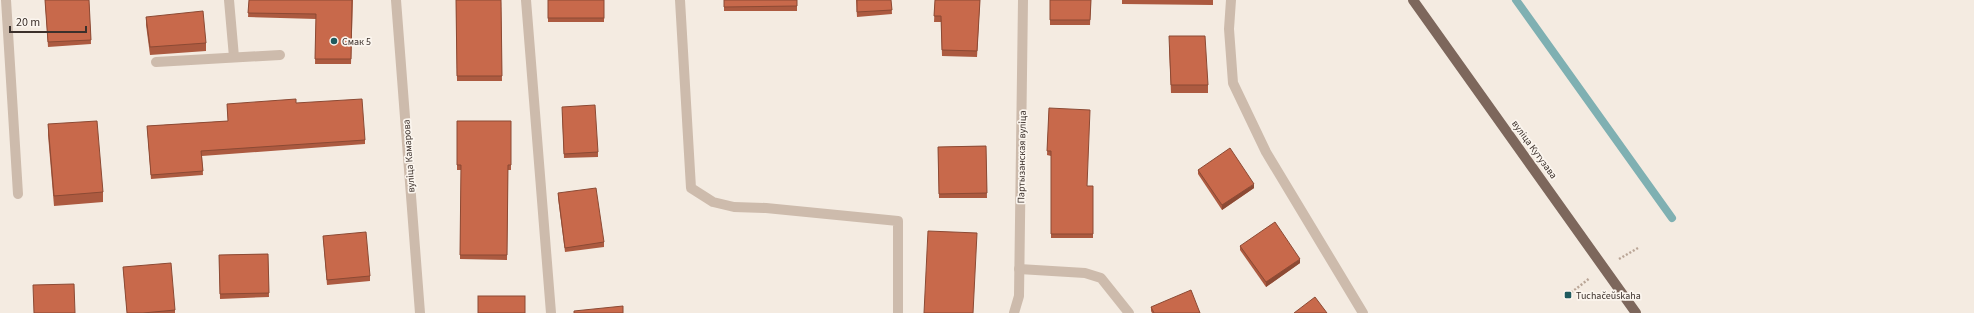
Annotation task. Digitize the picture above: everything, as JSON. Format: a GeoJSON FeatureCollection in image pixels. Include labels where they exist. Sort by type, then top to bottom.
{"type":"FeatureCollection","features":[{"type":"Feature","properties":{"kind":"main road","name":"вуліца Кутузава"},"geometry":{"type":"LineString","coordinates":[[1413,0],[1636,313]]}},
{"type":"Feature","properties":{"kind":"street"},"geometry":{"type":"LineString","coordinates":[[6,0],[18,194]]}},
{"type":"Feature","properties":{"kind":"street"},"geometry":{"type":"LineString","coordinates":[[229,0],[234,57]]}},
{"type":"Feature","properties":{"kind":"street","name":"вуліца Камарова"},"geometry":{"type":"LineString","coordinates":[[396,0],[420,313]]}},
{"type":"Feature","properties":{"kind":"street"},"geometry":{"type":"LineString","coordinates":[[526,0],[551,313]]}},
{"type":"Feature","properties":{"kind":"street"},"geometry":{"type":"LineString","coordinates":[[680,0],[691,188],[713,202],[734,207],[766,208],[898,221],[898,313]]}},
{"type":"Feature","properties":{"kind":"street","name":"Партызанская вуліца"},"geometry":{"type":"LineString","coordinates":[[1014,313],[1018,296],[1019,269],[1023,0]]}},
{"type":"Feature","properties":{"kind":"street"},"geometry":{"type":"LineString","coordinates":[[1231,0],[1229,29],[1233,83],[1266,152],[1362,313]]}},
{"type":"Feature","properties":{"kind":"street"},"geometry":{"type":"LineString","coordinates":[[156,62],[280,55]]}},
{"type":"Feature","properties":{"kind":"street"},"geometry":{"type":"LineString","coordinates":[[1019,269],[1085,273],[1101,278],[1129,313]]}},
{"type":"Feature","properties":{"kind":"building"},"geometry":{"type":"Polygon","coordinates":[[[45,0],[89,0],[91,40],[48,42],[45,0]]]}},
{"type":"Feature","properties":{"kind":"building","name":"Смак 5"},"geometry":{"type":"Polygon","coordinates":[[[249,0],[352,0],[351,59],[315,59],[316,14],[248,13],[249,0]]]}},
{"type":"Feature","properties":{"kind":"building"},"geometry":{"type":"Polygon","coordinates":[[[456,0],[501,0],[502,76],[457,76],[456,0]]]}},
{"type":"Feature","properties":{"kind":"building"},"geometry":{"type":"Polygon","coordinates":[[[548,0],[604,0],[604,18],[548,18],[548,0]]]}},
{"type":"Feature","properties":{"kind":"building"},"geometry":{"type":"Polygon","coordinates":[[[724,0],[797,0],[797,6],[724,7],[724,0]]]}},
{"type":"Feature","properties":{"kind":"building"},"geometry":{"type":"Polygon","coordinates":[[[857,0],[891,0],[892,10],[857,12],[857,0]]]}},
{"type":"Feature","properties":{"kind":"building"},"geometry":{"type":"Polygon","coordinates":[[[935,0],[980,0],[977,51],[942,50],[941,16],[934,16],[935,0]]]}},
{"type":"Feature","properties":{"kind":"building"},"geometry":{"type":"Polygon","coordinates":[[[1050,0],[1091,0],[1090,20],[1050,20],[1050,0]]]}},
{"type":"Feature","properties":{"kind":"building"},"geometry":{"type":"Polygon","coordinates":[[[203,11],[206,43],[150,47],[146,17],[203,11]]]}},
{"type":"Feature","properties":{"kind":"building"},"geometry":{"type":"Polygon","coordinates":[[[1169,36],[1205,36],[1208,85],[1171,85],[1169,36]]]}},
{"type":"Feature","properties":{"kind":"building"},"geometry":{"type":"Polygon","coordinates":[[[296,99],[296,103],[362,99],[365,140],[201,151],[203,171],[151,175],[147,126],[228,121],[227,104],[296,99]]]}},
{"type":"Feature","properties":{"kind":"building"},"geometry":{"type":"Polygon","coordinates":[[[595,105],[598,152],[564,154],[562,107],[595,105]]]}},
{"type":"Feature","properties":{"kind":"building"},"geometry":{"type":"Polygon","coordinates":[[[1049,108],[1090,110],[1087,186],[1093,186],[1093,234],[1051,234],[1051,151],[1047,151],[1049,108]]]}},
{"type":"Feature","properties":{"kind":"building"},"geometry":{"type":"Polygon","coordinates":[[[97,121],[103,192],[54,196],[48,124],[97,121]]]}},
{"type":"Feature","properties":{"kind":"building"},"geometry":{"type":"Polygon","coordinates":[[[457,121],[511,121],[511,165],[508,165],[507,255],[460,255],[461,165],[457,165],[457,121]]]}},
{"type":"Feature","properties":{"kind":"building"},"geometry":{"type":"Polygon","coordinates":[[[986,146],[987,193],[939,194],[938,147],[986,146]]]}},
{"type":"Feature","properties":{"kind":"building"},"geometry":{"type":"Polygon","coordinates":[[[1230,148],[1254,184],[1222,205],[1198,170],[1230,148]]]}},
{"type":"Feature","properties":{"kind":"building"},"geometry":{"type":"Polygon","coordinates":[[[596,188],[604,242],[565,248],[558,193],[596,188]]]}},
{"type":"Feature","properties":{"kind":"building"},"geometry":{"type":"Polygon","coordinates":[[[1275,222],[1300,259],[1266,282],[1240,246],[1275,222]]]}},
{"type":"Feature","properties":{"kind":"building"},"geometry":{"type":"Polygon","coordinates":[[[928,231],[977,233],[973,313],[924,313],[928,231]]]}},
{"type":"Feature","properties":{"kind":"building"},"geometry":{"type":"Polygon","coordinates":[[[366,232],[370,276],[327,280],[323,236],[366,232]]]}},
{"type":"Feature","properties":{"kind":"building"},"geometry":{"type":"Polygon","coordinates":[[[268,254],[269,293],[220,294],[219,255],[268,254]]]}},
{"type":"Feature","properties":{"kind":"building"},"geometry":{"type":"Polygon","coordinates":[[[171,263],[175,310],[127,313],[123,267],[171,263]]]}},
{"type":"Feature","properties":{"kind":"building"},"geometry":{"type":"Polygon","coordinates":[[[74,284],[75,313],[34,313],[33,285],[74,284]]]}},
{"type":"Feature","properties":{"kind":"building"},"geometry":{"type":"Polygon","coordinates":[[[1191,290],[1200,313],[1154,313],[1151,307],[1191,290]]]}},
{"type":"Feature","properties":{"kind":"building"},"geometry":{"type":"Polygon","coordinates":[[[478,296],[525,296],[525,313],[478,313],[478,296]]]}},
{"type":"Feature","properties":{"kind":"building"},"geometry":{"type":"Polygon","coordinates":[[[1315,297],[1327,313],[1294,313],[1315,297]]]}},
{"type":"Feature","properties":{"kind":"building"},"geometry":{"type":"Polygon","coordinates":[[[623,306],[623,313],[574,313],[574,311],[623,306]]]}},
{"type":"Feature","properties":{"kind":"waterway"},"geometry":{"type":"LineString","coordinates":[[1516,0],[1672,218]]}},
{"type":"Feature","properties":{"kind":"place","name":"Смак 5"},"geometry":{"type":"Point","coordinates":[334,41]}},
{"type":"Feature","properties":{"kind":"place","name":"Tuchačeŭskaha"},"geometry":{"type":"Point","coordinates":[1568,295]}}]}
